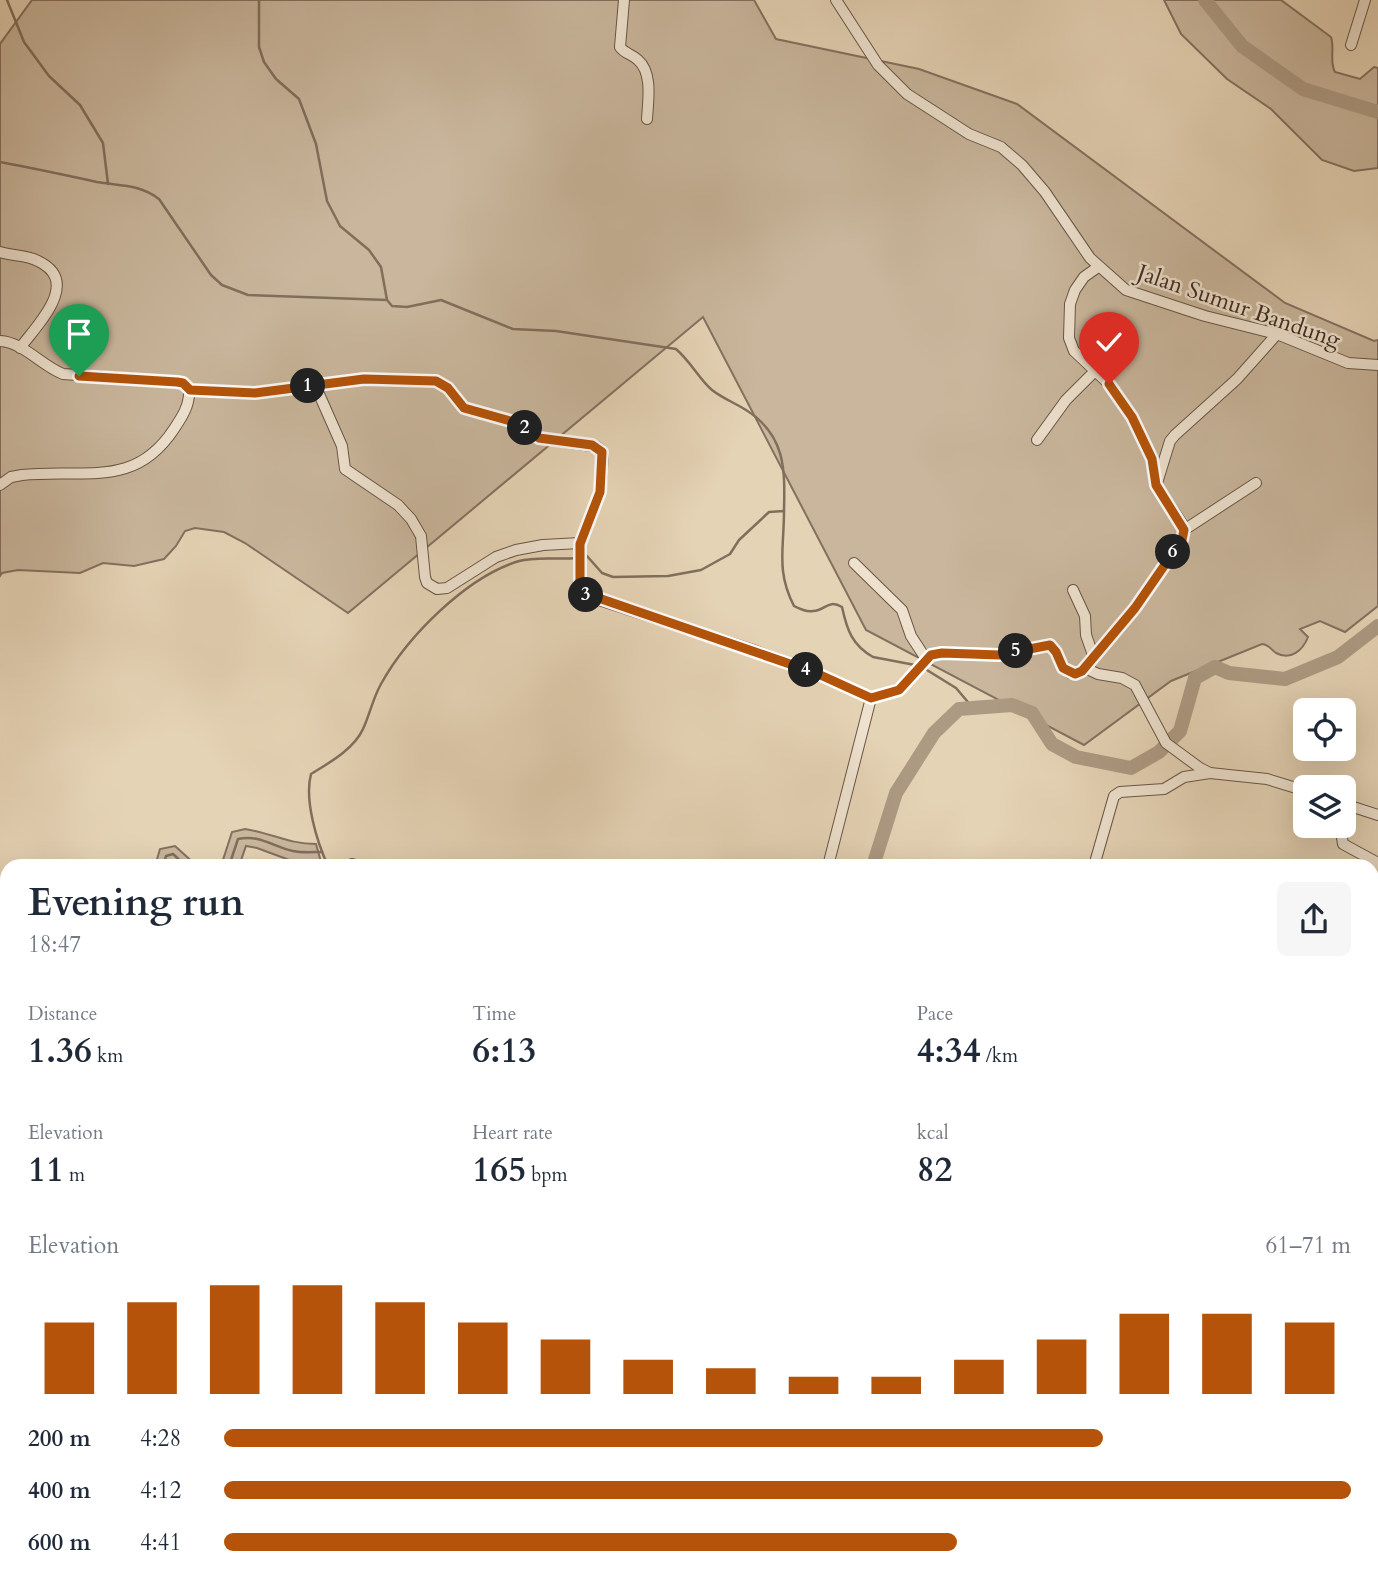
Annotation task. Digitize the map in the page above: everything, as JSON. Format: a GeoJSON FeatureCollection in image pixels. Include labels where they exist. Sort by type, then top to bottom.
{"type":"FeatureCollection","features":[{"type":"Feature","properties":{"kind":"street"},"geometry":{"type":"LineString","coordinates":[[624,0],[620,47],[638,60],[646,76],[649,91],[647,119]]}},
{"type":"Feature","properties":{"kind":"street","name":"Jalan Sumur Bandung"},"geometry":{"type":"LineString","coordinates":[[836,0],[878,65],[908,94],[969,134],[1000,147],[1022,165],[1045,192],[1098,267],[1126,290],[1139,296],[1277,334],[1348,363],[1378,365]]}},
{"type":"Feature","properties":{"kind":"street"},"geometry":{"type":"LineString","coordinates":[[1351,45],[1364,0]]}},
{"type":"Feature","properties":{"kind":"street"},"geometry":{"type":"LineString","coordinates":[[0,252],[38,260],[54,275],[57,282],[56,297],[20,348]]}},
{"type":"Feature","properties":{"kind":"street"},"geometry":{"type":"LineString","coordinates":[[0,341],[7,341],[51,370],[63,374],[177,382],[183,383],[190,390],[255,393],[364,379],[436,381],[448,388],[464,408],[514,422],[539,438],[597,447],[602,452],[600,492],[580,552],[580,586],[584,593],[778,659],[871,698],[899,690],[931,655],[942,653],[999,655],[1050,645],[1063,668],[1075,674],[1085,668],[1135,608],[1182,540],[1184,530],[1156,485],[1152,459],[1132,417],[1109,384],[1074,351],[1069,338],[1069,320],[1075,290],[1084,277],[1098,267]]}},
{"type":"Feature","properties":{"kind":"street"},"geometry":{"type":"LineString","coordinates":[[1156,485],[1170,441],[1237,379],[1277,334]]}},
{"type":"Feature","properties":{"kind":"street"},"geometry":{"type":"LineString","coordinates":[[1037,440],[1066,400],[1094,372]]}},
{"type":"Feature","properties":{"kind":"street"},"geometry":{"type":"LineString","coordinates":[[315,385],[345,453],[345,469],[398,505],[418,528],[423,544],[425,577],[432,587],[447,589],[496,557],[516,550],[543,545],[580,552]]}},
{"type":"Feature","properties":{"kind":"street"},"geometry":{"type":"LineString","coordinates":[[0,485],[11,477],[22,475],[102,473],[142,462],[153,455],[173,430],[188,404],[190,390]]}},
{"type":"Feature","properties":{"kind":"street"},"geometry":{"type":"LineString","coordinates":[[1184,530],[1256,483]]}},
{"type":"Feature","properties":{"kind":"street"},"geometry":{"type":"LineString","coordinates":[[854,563],[902,610],[922,664]]}},
{"type":"Feature","properties":{"kind":"street"},"geometry":{"type":"LineString","coordinates":[[1073,590],[1085,616],[1086,635],[1094,658]]}},
{"type":"Feature","properties":{"kind":"street"},"geometry":{"type":"LineString","coordinates":[[1085,668],[1098,674],[1122,678],[1135,685],[1167,743],[1177,753],[1210,773]]}},
{"type":"Feature","properties":{"kind":"street"},"geometry":{"type":"LineString","coordinates":[[830,859],[871,698]]}},
{"type":"Feature","properties":{"kind":"street"},"geometry":{"type":"LineString","coordinates":[[1096,859],[1114,796],[1120,792],[1164,789],[1184,777],[1210,773],[1267,779],[1293,787]]}},
{"type":"Feature","properties":{"kind":"street"},"geometry":{"type":"LineString","coordinates":[[1356,808],[1378,815]]}},
{"type":"Feature","properties":{"kind":"street"},"geometry":{"type":"LineString","coordinates":[[1342,838],[1343,844],[1368,859]]}},
{"type":"Feature","properties":{"kind":"shaded area"},"geometry":{"type":"Polygon","coordinates":[[[32,0],[754,0],[776,39],[919,69],[1017,104],[1285,303],[1374,341],[1378,340],[1378,606],[1345,632],[1320,621],[1300,629],[1308,637],[1300,650],[1291,655],[1281,655],[1262,644],[1171,681],[1084,745],[866,630],[703,317],[348,613],[245,543],[224,532],[195,528],[185,531],[164,559],[134,566],[103,563],[80,573],[18,570],[2,573],[0,576],[0,44],[32,0]]]}},
{"type":"Feature","properties":{"kind":"shaded area"},"geometry":{"type":"Polygon","coordinates":[[[1164,0],[1281,0],[1331,37],[1335,72],[1360,79],[1374,67],[1378,68],[1378,168],[1354,171],[1322,160],[1271,109],[1227,79],[1181,34],[1164,0]]]}},
{"type":"Feature","properties":{"kind":"shaded area"},"geometry":{"type":"Polygon","coordinates":[[[245,829],[316,844],[320,859],[287,859],[246,846],[241,859],[223,859],[232,832],[245,829]]]}},
{"type":"Feature","properties":{"kind":"shaded area"},"geometry":{"type":"Polygon","coordinates":[[[175,846],[189,859],[157,859],[160,849],[175,846]]]}},
{"type":"Feature","properties":{"kind":"waterway"},"geometry":{"type":"LineString","coordinates":[[7,0],[24,42],[49,76],[80,105],[103,143],[108,184]]}},
{"type":"Feature","properties":{"kind":"waterway"},"geometry":{"type":"LineString","coordinates":[[259,0],[259,47],[264,62],[276,79],[299,99],[316,144],[327,201],[340,226],[369,250],[381,267],[387,300]]}},
{"type":"Feature","properties":{"kind":"waterway"},"geometry":{"type":"LineString","coordinates":[[1205,0],[1242,46],[1303,89],[1378,112]]}},
{"type":"Feature","properties":{"kind":"waterway"},"geometry":{"type":"LineString","coordinates":[[0,162],[129,186],[152,194],[159,199],[211,275],[222,285],[248,295],[387,300],[392,306],[407,307],[441,300],[513,329],[556,331],[676,349],[712,390],[746,410],[769,431],[776,442],[783,468],[784,511]]}},
{"type":"Feature","properties":{"kind":"waterway"},"geometry":{"type":"LineString","coordinates":[[584,557],[587,556],[602,573],[613,577],[668,576],[701,570],[730,554],[739,540],[769,512],[784,511],[783,571],[794,606],[810,611],[830,604],[842,607],[851,636],[866,652],[873,657],[915,665]]}},
{"type":"Feature","properties":{"kind":"waterway"},"geometry":{"type":"LineString","coordinates":[[325,859],[310,808],[311,774],[354,743],[381,684],[406,647],[459,595],[499,569],[519,561],[540,558],[577,558]]}},
{"type":"Feature","properties":{"kind":"waterway"},"geometry":{"type":"LineString","coordinates":[[875,859],[896,793],[934,733],[959,709],[1012,705],[1032,713],[1052,744],[1076,757],[1131,768],[1159,752],[1180,731],[1195,678],[1215,667],[1229,673],[1285,679],[1338,657],[1378,626]]}},
{"type":"Feature","properties":{"kind":"waterway"},"geometry":{"type":"LineString","coordinates":[[922,667],[956,688],[973,708]]}},
{"type":"Feature","properties":{"kind":"waterway"},"geometry":{"type":"LineString","coordinates":[[231,859],[238,839],[246,838],[296,852],[322,852]]}},
{"type":"Feature","properties":{"kind":"waterway"},"geometry":{"type":"LineString","coordinates":[[165,859],[173,854],[178,859]]}},
{"type":"Feature","properties":{"kind":"route"},"geometry":{"type":"LineString","coordinates":[[79,376],[177,382],[183,383],[190,390],[238,393],[364,379],[428,380],[443,383],[464,408],[505,418],[539,438],[592,445],[602,452],[600,492],[580,544],[580,586],[584,593],[816,673],[871,698],[899,690],[922,662],[931,655],[942,653],[999,655],[1050,645],[1063,668],[1075,674],[1082,671],[1135,608],[1182,540],[1184,530],[1156,485],[1152,459],[1132,417],[1109,384]]}}]}
